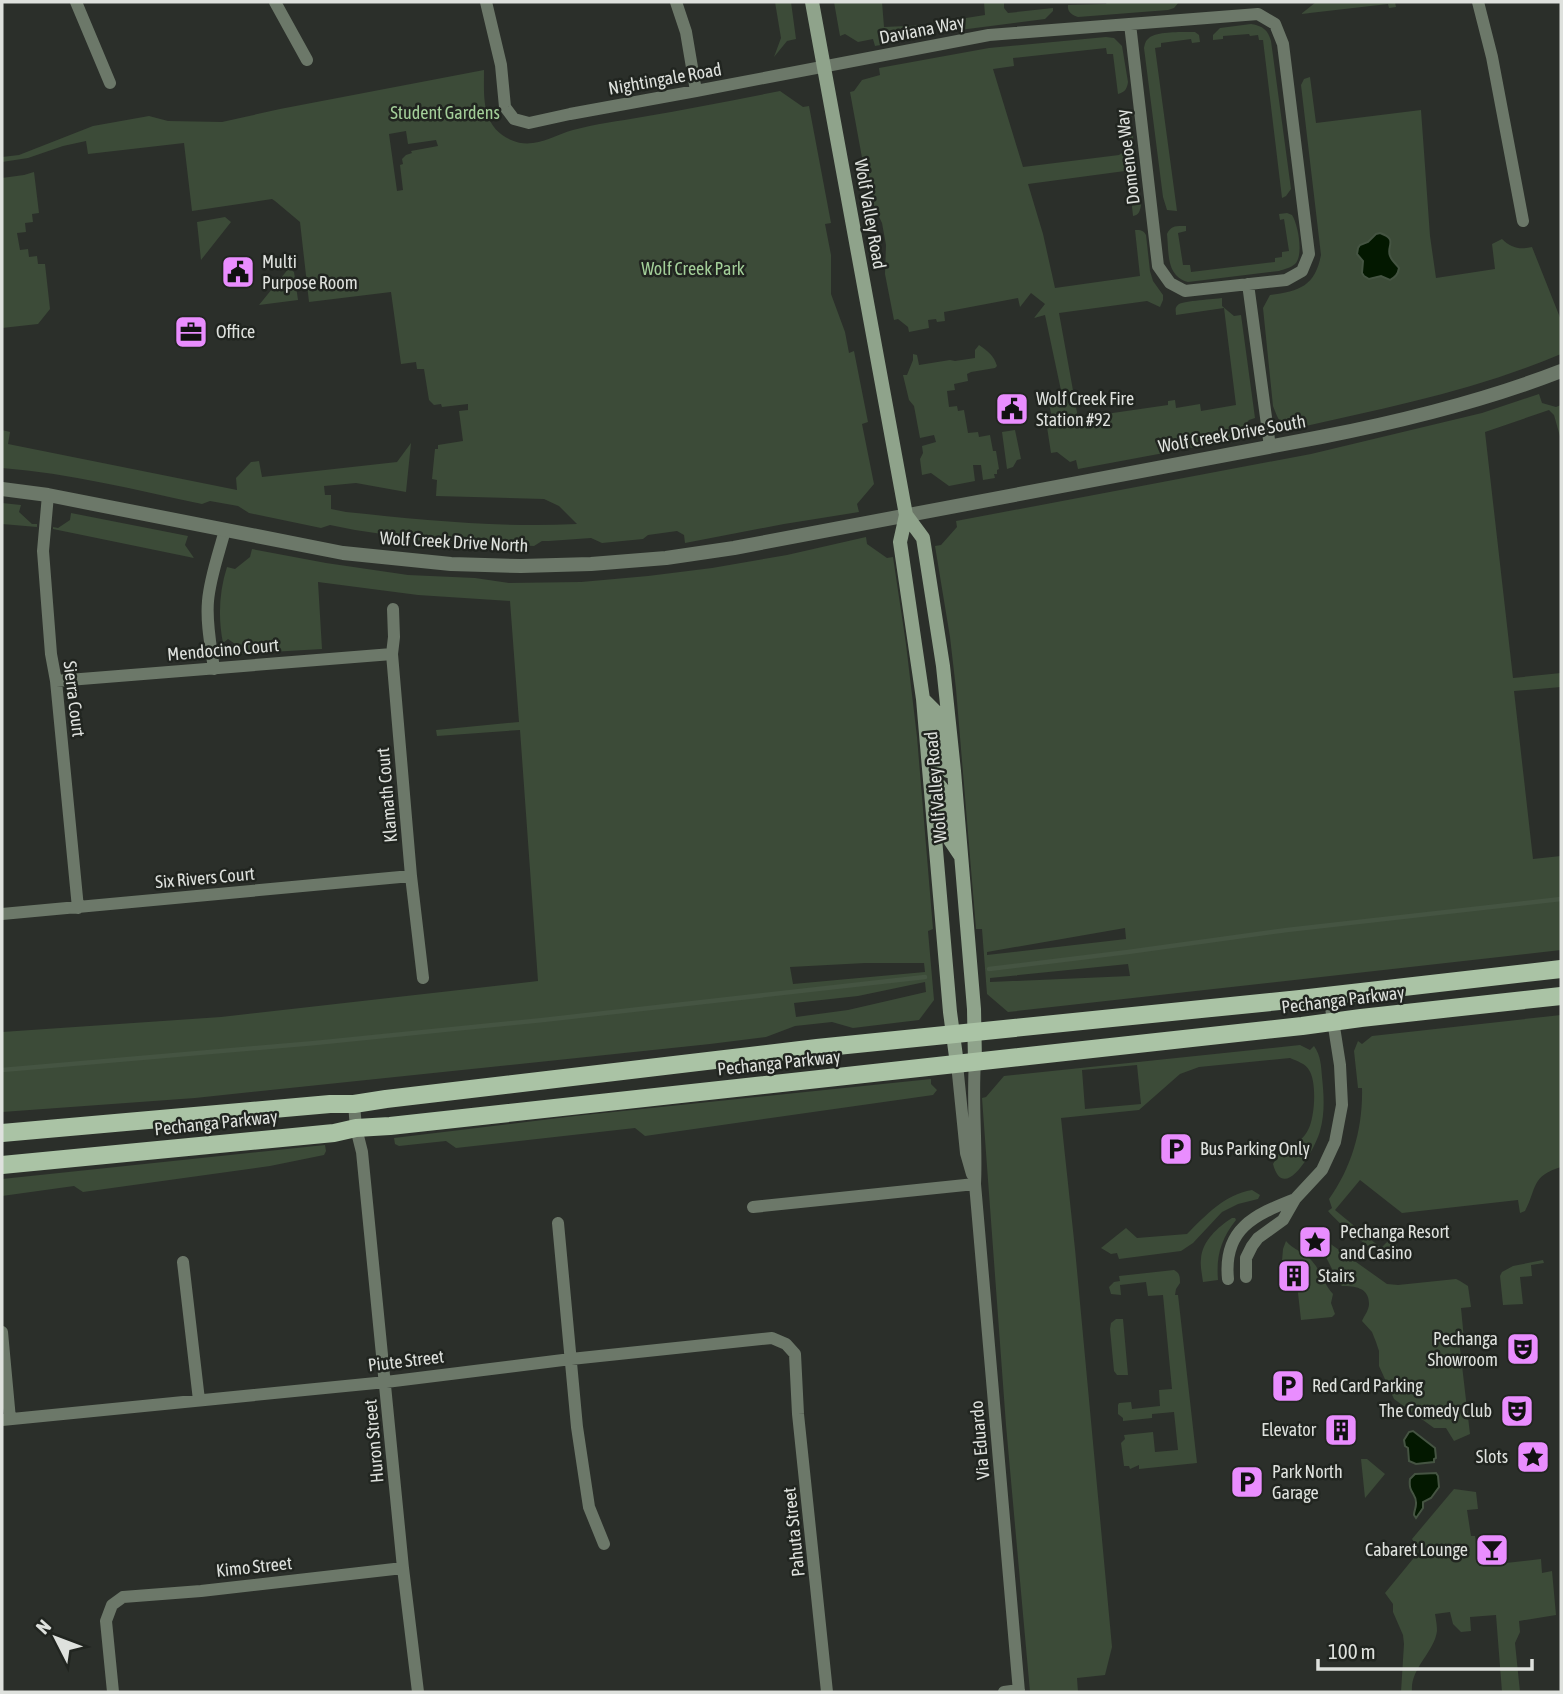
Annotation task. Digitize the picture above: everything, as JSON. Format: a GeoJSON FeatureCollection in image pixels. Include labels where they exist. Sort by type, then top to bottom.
{"type":"FeatureCollection","features":[{"type":"Feature","properties":{"kind":"main road","name":"Wolf Valley Road"},"geometry":{"type":"LineString","coordinates":[[812,2],[906,515],[900,542],[923,699],[950,1012],[954,1034],[966,1063]]}},
{"type":"Feature","properties":{"kind":"main road","name":"Wolf Valley Road"},"geometry":{"type":"LineString","coordinates":[[906,515],[924,540],[943,666],[975,1032],[966,1063]]}},
{"type":"Feature","properties":{"kind":"main road"},"geometry":{"type":"LineString","coordinates":[[923,699],[936,712],[943,765],[948,771],[954,771]]}},
{"type":"Feature","properties":{"kind":"main road"},"geometry":{"type":"LineString","coordinates":[[932,786],[940,786],[944,791],[950,841],[961,856]]}},
{"type":"Feature","properties":{"kind":"main road","name":"Pechanga Parkway"},"geometry":{"type":"LineString","coordinates":[[2,1133],[354,1104],[817,1048],[1561,969]]}},
{"type":"Feature","properties":{"kind":"main road","name":"Pechanga Parkway"},"geometry":{"type":"LineString","coordinates":[[2,1166],[334,1133],[356,1128],[404,1125],[1561,996]]}},
{"type":"Feature","properties":{"kind":"street"},"geometry":{"type":"LineString","coordinates":[[76,2],[110,83]]}},
{"type":"Feature","properties":{"kind":"street"},"geometry":{"type":"LineString","coordinates":[[275,2],[307,60]]}},
{"type":"Feature","properties":{"kind":"street","name":"Nightingale Road"},"geometry":{"type":"LineString","coordinates":[[486,2],[500,65],[505,107],[514,119],[529,123],[824,67]]}},
{"type":"Feature","properties":{"kind":"street"},"geometry":{"type":"LineString","coordinates":[[676,2],[686,32],[696,91]]}},
{"type":"Feature","properties":{"kind":"street"},"geometry":{"type":"LineString","coordinates":[[1478,2],[1492,57],[1523,221]]}},
{"type":"Feature","properties":{"kind":"street","name":"Daviana Way"},"geometry":{"type":"LineString","coordinates":[[824,67],[989,35],[1258,14],[1275,24],[1283,44],[1309,254],[1302,271],[1286,280],[1248,284]]}},
{"type":"Feature","properties":{"kind":"street","name":"Domenoe Way"},"geometry":{"type":"LineString","coordinates":[[1130,24],[1158,266],[1170,283],[1185,291],[1248,284]]}},
{"type":"Feature","properties":{"kind":"street"},"geometry":{"type":"LineString","coordinates":[[1248,284],[1270,447]]}},
{"type":"Feature","properties":{"kind":"street","name":"Wolf Creek Drive South"},"geometry":{"type":"LineString","coordinates":[[906,515],[1386,424],[1560,374]]}},
{"type":"Feature","properties":{"kind":"street","name":"Wolf Creek Drive North"},"geometry":{"type":"LineString","coordinates":[[2,489],[48,495],[342,553],[451,564],[521,566],[666,558],[734,548],[906,515]]}},
{"type":"Feature","properties":{"kind":"street","name":"Sierra Court"},"geometry":{"type":"LineString","coordinates":[[48,495],[43,551],[78,908]]}},
{"type":"Feature","properties":{"kind":"street"},"geometry":{"type":"LineString","coordinates":[[214,668],[208,603],[225,530]]}},
{"type":"Feature","properties":{"kind":"street","name":"Klamath Court"},"geometry":{"type":"LineString","coordinates":[[393,609],[392,654],[411,876],[423,978]]}},
{"type":"Feature","properties":{"kind":"street","name":"Mendocino Court"},"geometry":{"type":"LineString","coordinates":[[56,681],[392,654]]}},
{"type":"Feature","properties":{"kind":"street","name":"Six Rivers Court"},"geometry":{"type":"LineString","coordinates":[[2,914],[411,876]]}},
{"type":"Feature","properties":{"kind":"street"},"geometry":{"type":"LineString","coordinates":[[1246,1277],[1246,1258],[1252,1246],[1258,1238],[1283,1220],[1295,1199],[1322,1171],[1335,1142],[1342,1105],[1340,1065],[1329,995]]}},
{"type":"Feature","properties":{"kind":"street","name":"Via Eduardo"},"geometry":{"type":"LineString","coordinates":[[966,1063],[973,1084],[977,1150],[975,1184],[1019,1691]]}},
{"type":"Feature","properties":{"kind":"street","name":"Huron Street"},"geometry":{"type":"LineString","coordinates":[[354,1104],[362,1152],[403,1568],[418,1692]]}},
{"type":"Feature","properties":{"kind":"street"},"geometry":{"type":"LineString","coordinates":[[753,1206],[975,1184]]}},
{"type":"Feature","properties":{"kind":"street"},"geometry":{"type":"LineString","coordinates":[[1228,1279],[1230,1246],[1240,1230],[1268,1209],[1295,1199]]}},
{"type":"Feature","properties":{"kind":"street"},"geometry":{"type":"LineString","coordinates":[[558,1223],[577,1427],[589,1507],[604,1544]]}},
{"type":"Feature","properties":{"kind":"street"},"geometry":{"type":"LineString","coordinates":[[183,1262],[199,1400]]}},
{"type":"Feature","properties":{"kind":"street"},"geometry":{"type":"LineString","coordinates":[[2,1332],[6,1419]]}},
{"type":"Feature","properties":{"kind":"street","name":"Piute Street"},"geometry":{"type":"LineString","coordinates":[[6,1419],[386,1381],[772,1338],[786,1344],[795,1354],[797,1368]]}},
{"type":"Feature","properties":{"kind":"street","name":"Pahuta Street"},"geometry":{"type":"LineString","coordinates":[[797,1368],[798,1414],[827,1692]]}},
{"type":"Feature","properties":{"kind":"street","name":"Kimo Street"},"geometry":{"type":"LineString","coordinates":[[113,1692],[106,1621],[112,1605],[123,1597],[403,1568]]}},
{"type":"Feature","properties":{"kind":"street"},"geometry":{"type":"LineString","coordinates":[[1004,1692],[1019,1691]]}},
{"type":"Feature","properties":{"kind":"green space"},"geometry":{"type":"Polygon","coordinates":[[[775,2],[791,2],[796,39],[787,41],[774,57],[781,38],[775,2]]]}},
{"type":"Feature","properties":{"kind":"green space"},"geometry":{"type":"Polygon","coordinates":[[[834,2],[882,2],[884,27],[929,25],[928,31],[924,37],[875,46],[873,39],[858,42],[845,34],[840,36],[834,2]]]}},
{"type":"Feature","properties":{"kind":"green space"},"geometry":{"type":"Polygon","coordinates":[[[984,2],[1004,2],[1008,13],[1053,8],[1053,11],[1045,19],[952,31],[941,22],[985,15],[984,2]]]}},
{"type":"Feature","properties":{"kind":"green space"},"geometry":{"type":"Polygon","coordinates":[[[1107,2],[1179,2],[1168,10],[1078,17],[1070,13],[1068,7],[1107,2]]]}},
{"type":"Feature","properties":{"kind":"green space"},"geometry":{"type":"Polygon","coordinates":[[[1316,2],[1395,2],[1396,7],[1389,8],[1388,4],[1301,14],[1316,2]]]}},
{"type":"Feature","properties":{"kind":"green space"},"geometry":{"type":"Polygon","coordinates":[[[1251,24],[1264,29],[1271,41],[1291,189],[1282,198],[1263,40],[1259,40],[1258,35],[1249,34],[1223,36],[1223,39],[1213,40],[1213,35],[1220,28],[1251,24]]]}},
{"type":"Feature","properties":{"kind":"green space"},"geometry":{"type":"Polygon","coordinates":[[[1195,32],[1199,35],[1200,42],[1192,43],[1191,39],[1161,43],[1161,47],[1155,48],[1177,211],[1167,210],[1163,197],[1144,48],[1148,39],[1158,34],[1195,32]]]}},
{"type":"Feature","properties":{"kind":"green space"},"geometry":{"type":"Polygon","coordinates":[[[1114,38],[1122,46],[1128,82],[1125,90],[1118,94],[1113,54],[1107,54],[1106,48],[1013,58],[1014,66],[993,69],[1023,167],[1119,155],[1125,147],[1121,108],[1130,112],[1141,205],[1137,215],[1133,216],[1129,178],[1126,178],[1125,171],[1028,184],[1055,288],[1140,276],[1135,230],[1139,230],[1146,235],[1150,271],[1153,281],[1163,295],[1160,307],[1147,301],[1059,313],[1078,418],[1168,405],[1168,401],[1175,400],[1176,408],[1200,404],[1201,411],[1236,405],[1224,308],[1176,315],[1179,304],[1222,298],[1222,306],[1234,316],[1241,315],[1255,418],[1249,420],[1238,432],[1239,439],[1078,469],[1076,460],[1070,462],[1057,452],[1051,453],[1047,427],[1053,422],[1049,404],[1063,400],[1045,315],[1034,318],[1045,304],[1031,293],[1020,307],[1018,298],[944,312],[945,321],[928,320],[929,328],[909,332],[908,327],[898,319],[894,320],[885,274],[886,245],[882,223],[869,196],[850,92],[854,91],[862,80],[880,75],[879,68],[989,48],[1114,38]]]}},
{"type":"Feature","properties":{"kind":"green space"},"geometry":{"type":"Polygon","coordinates":[[[484,70],[485,101],[489,119],[501,134],[527,144],[590,126],[780,91],[803,107],[809,106],[831,223],[825,224],[831,255],[831,294],[845,332],[849,353],[854,351],[868,422],[862,424],[874,484],[857,504],[859,512],[685,543],[684,535],[677,531],[648,535],[643,539],[602,543],[591,538],[542,541],[534,546],[387,539],[382,534],[330,525],[321,528],[249,513],[238,506],[210,501],[202,504],[77,478],[2,468],[2,430],[10,432],[8,444],[237,490],[236,478],[251,462],[259,461],[262,477],[397,462],[411,443],[406,492],[356,483],[324,486],[325,495],[331,495],[331,509],[462,522],[577,524],[559,506],[544,499],[436,496],[437,480],[432,479],[435,449],[438,449],[438,445],[463,441],[459,411],[468,410],[468,404],[442,407],[441,404],[434,405],[429,400],[424,369],[417,369],[416,362],[401,364],[391,292],[309,302],[300,222],[272,199],[192,211],[184,143],[88,154],[86,141],[28,158],[2,162],[2,157],[19,155],[93,126],[149,116],[168,121],[222,122],[484,70]],[[406,131],[389,134],[397,191],[403,190],[400,165],[403,164],[402,159],[412,153],[411,151],[438,146],[436,140],[408,144],[406,131]]]}},
{"type":"Feature","properties":{"kind":"green space"},"geometry":{"type":"Polygon","coordinates":[[[1310,77],[1316,123],[1421,110],[1430,236],[1436,278],[1495,269],[1492,244],[1502,239],[1516,248],[1532,247],[1561,320],[1561,354],[1497,378],[1397,405],[1297,428],[1281,422],[1273,406],[1263,308],[1270,295],[1298,289],[1310,280],[1315,274],[1321,255],[1301,85],[1304,79],[1310,77]]]}},
{"type":"Feature","properties":{"kind":"green space"},"geometry":{"type":"Polygon","coordinates":[[[34,172],[39,213],[32,214],[33,222],[25,223],[26,232],[17,233],[20,250],[28,249],[29,257],[37,256],[38,264],[45,264],[50,309],[38,324],[2,328],[2,178],[34,172]]]}},
{"type":"Feature","properties":{"kind":"green space"},"geometry":{"type":"Polygon","coordinates":[[[1287,213],[1294,219],[1299,240],[1298,260],[1292,267],[1279,271],[1188,282],[1176,275],[1172,269],[1167,234],[1177,226],[1186,226],[1186,231],[1178,233],[1183,265],[1190,265],[1191,272],[1275,262],[1275,258],[1282,257],[1282,252],[1289,251],[1284,219],[1280,220],[1279,214],[1287,213]]]}},
{"type":"Feature","properties":{"kind":"green space"},"geometry":{"type":"Polygon","coordinates":[[[225,217],[231,222],[201,260],[197,222],[225,217]]]}},
{"type":"Feature","properties":{"kind":"green space"},"geometry":{"type":"Polygon","coordinates":[[[289,268],[294,272],[298,300],[259,305],[289,268]]]}},
{"type":"Feature","properties":{"kind":"green space"},"geometry":{"type":"Polygon","coordinates":[[[979,345],[990,354],[997,366],[971,372],[967,374],[968,381],[954,384],[955,390],[947,391],[949,407],[957,406],[958,411],[964,410],[968,433],[978,432],[979,437],[990,435],[999,469],[997,474],[994,474],[995,478],[983,480],[981,465],[973,465],[975,481],[949,486],[931,473],[922,475],[922,446],[936,442],[934,435],[920,438],[914,406],[909,400],[903,375],[907,375],[913,354],[917,355],[919,365],[955,361],[975,358],[975,350],[979,345]]]}},
{"type":"Feature","properties":{"kind":"green space"},"geometry":{"type":"Polygon","coordinates":[[[1539,394],[1542,403],[1556,407],[1561,405],[1561,440],[1554,415],[1549,410],[1485,432],[1513,678],[1561,673],[1561,687],[1514,691],[1533,859],[1561,856],[1561,950],[1008,1012],[987,994],[982,929],[976,929],[956,689],[935,546],[941,545],[957,527],[956,521],[1311,454],[1482,413],[1539,394]],[[1125,928],[987,952],[987,955],[1126,939],[1125,928]],[[1128,964],[990,978],[990,982],[1130,976],[1128,964]]]}},
{"type":"Feature","properties":{"kind":"green space"},"geometry":{"type":"Polygon","coordinates":[[[1015,430],[1021,459],[1007,469],[1002,432],[1015,430]]]}},
{"type":"Feature","properties":{"kind":"green space"},"geometry":{"type":"Polygon","coordinates":[[[2,503],[21,505],[19,512],[32,524],[37,524],[37,527],[2,524],[2,503]]]}},
{"type":"Feature","properties":{"kind":"green space"},"geometry":{"type":"Polygon","coordinates":[[[71,513],[188,536],[185,545],[194,558],[53,529],[70,520],[71,513]]]}},
{"type":"Feature","properties":{"kind":"green space"},"geometry":{"type":"Polygon","coordinates":[[[866,537],[867,544],[887,558],[893,557],[917,737],[933,929],[928,931],[934,1000],[919,1020],[853,1028],[832,1022],[795,1026],[766,1037],[710,1044],[195,1098],[2,1112],[2,1032],[221,1017],[538,981],[520,730],[437,736],[436,730],[519,722],[510,601],[418,595],[318,582],[322,649],[237,654],[238,646],[228,639],[223,643],[220,624],[221,595],[227,567],[235,569],[250,557],[252,549],[408,575],[475,578],[509,583],[581,582],[648,576],[787,555],[866,537]],[[924,963],[790,967],[793,984],[925,972],[924,963]],[[925,982],[858,996],[794,1003],[796,1017],[848,1010],[926,992],[925,982]]]}},
{"type":"Feature","properties":{"kind":"green space"},"geometry":{"type":"Polygon","coordinates":[[[1561,1015],[1561,1167],[1544,1174],[1536,1184],[1525,1211],[1520,1213],[1518,1200],[1402,1213],[1360,1180],[1335,1210],[1381,1248],[1390,1239],[1393,1241],[1398,1247],[1399,1257],[1392,1258],[1365,1244],[1328,1211],[1332,1208],[1329,1199],[1344,1174],[1358,1132],[1362,1088],[1358,1088],[1354,1051],[1358,1041],[1362,1044],[1372,1036],[1561,1015]]]}},
{"type":"Feature","properties":{"kind":"green space"},"geometry":{"type":"Polygon","coordinates":[[[1300,1045],[1310,1050],[1314,1046],[1321,1065],[1324,1104],[1320,1131],[1306,1160],[1292,1176],[1284,1179],[1278,1175],[1273,1164],[1278,1154],[1305,1135],[1312,1117],[1314,1100],[1312,1075],[1304,1064],[1290,1058],[1199,1067],[1180,1074],[1139,1110],[1061,1118],[1112,1647],[1105,1675],[1077,1678],[1078,1692],[1030,1692],[1006,1425],[982,1098],[986,1097],[1004,1076],[1300,1045]],[[1137,1065],[1082,1070],[1085,1109],[1141,1104],[1137,1065]]]}},
{"type":"Feature","properties":{"kind":"green space"},"geometry":{"type":"Polygon","coordinates":[[[931,1079],[931,1084],[937,1090],[933,1095],[645,1136],[635,1128],[456,1148],[446,1141],[399,1146],[395,1144],[394,1138],[575,1116],[931,1079]]]}},
{"type":"Feature","properties":{"kind":"green space"},"geometry":{"type":"Polygon","coordinates":[[[325,1145],[324,1155],[270,1166],[83,1192],[74,1186],[2,1196],[2,1179],[325,1145]]]}},
{"type":"Feature","properties":{"kind":"green space"},"geometry":{"type":"Polygon","coordinates":[[[1252,1190],[1260,1195],[1258,1199],[1222,1212],[1193,1243],[1181,1251],[1119,1259],[1117,1253],[1111,1254],[1101,1248],[1126,1228],[1137,1238],[1187,1234],[1224,1201],[1252,1190]]]}},
{"type":"Feature","properties":{"kind":"green space"},"geometry":{"type":"Polygon","coordinates":[[[1232,1218],[1236,1220],[1223,1241],[1219,1255],[1218,1280],[1203,1282],[1201,1262],[1204,1246],[1216,1230],[1232,1218]]]}},
{"type":"Feature","properties":{"kind":"green space"},"geometry":{"type":"Polygon","coordinates":[[[1318,1235],[1387,1284],[1456,1279],[1468,1286],[1471,1307],[1461,1308],[1464,1339],[1459,1340],[1470,1434],[1454,1441],[1446,1428],[1434,1428],[1394,1399],[1379,1366],[1379,1351],[1372,1332],[1362,1321],[1369,1306],[1368,1298],[1364,1291],[1339,1283],[1315,1241],[1318,1235]]]}},
{"type":"Feature","properties":{"kind":"green space"},"geometry":{"type":"Polygon","coordinates":[[[1286,1241],[1306,1255],[1318,1269],[1333,1294],[1331,1303],[1335,1314],[1332,1317],[1301,1320],[1297,1284],[1303,1283],[1302,1280],[1299,1275],[1286,1268],[1286,1272],[1281,1273],[1286,1241]]]}},
{"type":"Feature","properties":{"kind":"green space"},"geometry":{"type":"Polygon","coordinates":[[[1543,1260],[1544,1263],[1531,1265],[1532,1276],[1520,1277],[1523,1304],[1503,1305],[1500,1276],[1502,1272],[1513,1266],[1543,1260]]]}},
{"type":"Feature","properties":{"kind":"green space"},"geometry":{"type":"Polygon","coordinates":[[[1174,1270],[1180,1279],[1175,1295],[1178,1295],[1197,1463],[1139,1469],[1139,1465],[1130,1469],[1129,1466],[1124,1466],[1121,1443],[1125,1439],[1124,1435],[1153,1432],[1155,1452],[1178,1450],[1174,1412],[1123,1421],[1118,1414],[1119,1403],[1131,1402],[1132,1409],[1160,1406],[1159,1390],[1172,1389],[1163,1295],[1148,1296],[1146,1282],[1120,1285],[1121,1295],[1111,1294],[1109,1287],[1120,1281],[1119,1276],[1174,1270]]]}},
{"type":"Feature","properties":{"kind":"green space"},"geometry":{"type":"Polygon","coordinates":[[[1116,1319],[1123,1319],[1128,1375],[1117,1375],[1114,1371],[1110,1329],[1111,1323],[1116,1319]]]}},
{"type":"Feature","properties":{"kind":"green space"},"geometry":{"type":"Polygon","coordinates":[[[1361,1459],[1367,1459],[1385,1474],[1365,1498],[1361,1459]]]}},
{"type":"Feature","properties":{"kind":"green space"},"geometry":{"type":"Polygon","coordinates":[[[1454,1489],[1476,1492],[1478,1509],[1467,1510],[1471,1536],[1475,1536],[1479,1566],[1541,1559],[1542,1573],[1552,1571],[1556,1615],[1519,1621],[1520,1632],[1515,1643],[1520,1692],[1502,1692],[1496,1615],[1470,1617],[1471,1631],[1461,1632],[1453,1624],[1450,1612],[1435,1614],[1435,1639],[1418,1668],[1412,1683],[1412,1692],[1401,1692],[1403,1635],[1393,1612],[1393,1604],[1385,1593],[1417,1554],[1417,1547],[1412,1539],[1454,1489]]]}},
{"type":"Feature","properties":{"kind":"shaded area"},"geometry":{"type":"Polygon","coordinates":[[[1380,233],[1389,238],[1389,254],[1399,268],[1396,276],[1390,280],[1381,276],[1369,279],[1364,276],[1363,261],[1357,254],[1360,245],[1380,233]]]}},
{"type":"Feature","properties":{"kind":"shaded area"},"geometry":{"type":"Polygon","coordinates":[[[1413,1431],[1435,1448],[1434,1462],[1416,1464],[1409,1461],[1404,1440],[1409,1432],[1413,1431]]]}},
{"type":"Feature","properties":{"kind":"shaded area"},"geometry":{"type":"Polygon","coordinates":[[[1436,1473],[1439,1487],[1431,1498],[1423,1502],[1423,1508],[1416,1518],[1416,1500],[1410,1488],[1410,1479],[1415,1474],[1436,1473]]]}},
{"type":"Feature","properties":{"kind":"waterway"},"geometry":{"type":"LineString","coordinates":[[989,969],[1287,930],[1561,899]]}},
{"type":"Feature","properties":{"kind":"waterway"},"geometry":{"type":"LineString","coordinates":[[2,1070],[315,1043],[925,977]]}},
{"type":"Feature","properties":{"kind":"place","name":"Multi Purpose Room"},"geometry":{"type":"Point","coordinates":[238,272]}},
{"type":"Feature","properties":{"kind":"place","name":"Office"},"geometry":{"type":"Point","coordinates":[191,332]}},
{"type":"Feature","properties":{"kind":"place","name":"Wolf Creek Fire Station #92"},"geometry":{"type":"Point","coordinates":[1012,409]}},
{"type":"Feature","properties":{"kind":"place","name":"Bus Parking Only"},"geometry":{"type":"Point","coordinates":[1176,1149]}},
{"type":"Feature","properties":{"kind":"place","name":"Pechanga Resort and Casino"},"geometry":{"type":"Point","coordinates":[1315,1242]}},
{"type":"Feature","properties":{"kind":"place","name":"Stairs"},"geometry":{"type":"Point","coordinates":[1294,1276]}},
{"type":"Feature","properties":{"kind":"place","name":"Pechanga Showroom"},"geometry":{"type":"Point","coordinates":[1523,1349]}},
{"type":"Feature","properties":{"kind":"place","name":"Red Card Parking"},"geometry":{"type":"Point","coordinates":[1288,1386]}},
{"type":"Feature","properties":{"kind":"place","name":"The Comedy Club"},"geometry":{"type":"Point","coordinates":[1517,1411]}},
{"type":"Feature","properties":{"kind":"place","name":"Elevator"},"geometry":{"type":"Point","coordinates":[1341,1430]}},
{"type":"Feature","properties":{"kind":"place","name":"Slots"},"geometry":{"type":"Point","coordinates":[1533,1457]}},
{"type":"Feature","properties":{"kind":"place","name":"Park North Garage"},"geometry":{"type":"Point","coordinates":[1247,1482]}},
{"type":"Feature","properties":{"kind":"place","name":"Cabaret Lounge"},"geometry":{"type":"Point","coordinates":[1492,1550]}},
{"type":"Feature","properties":{"kind":"park label","name":"Student Gardens"},"geometry":{"type":"Point","coordinates":[445,113]}},
{"type":"Feature","properties":{"kind":"park label","name":"Wolf Creek Park"},"geometry":{"type":"Point","coordinates":[693,269]}}]}
